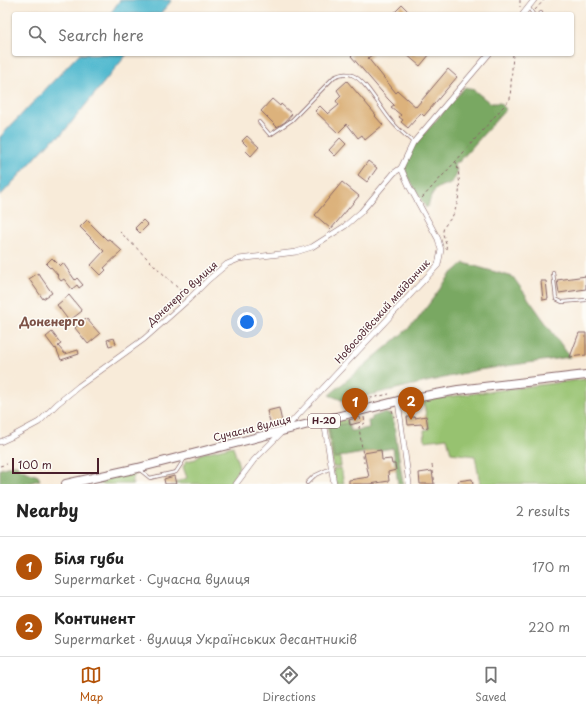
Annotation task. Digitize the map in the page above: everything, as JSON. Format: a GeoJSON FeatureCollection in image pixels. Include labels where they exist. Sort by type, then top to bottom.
{"type":"FeatureCollection","features":[{"type":"Feature","properties":{"kind":"main road","name":"Сучасна вулиця"},"geometry":{"type":"LineString","coordinates":[[66,484],[186,456],[398,401],[458,390],[586,374]]}},
{"type":"Feature","properties":{"kind":"street"},"geometry":{"type":"LineString","coordinates":[[522,12],[534,0]]}},
{"type":"Feature","properties":{"kind":"street"},"geometry":{"type":"LineString","coordinates":[[401,168],[413,143],[487,56]]}},
{"type":"Feature","properties":{"kind":"street","name":"Новосодівський майданчик"},"geometry":{"type":"LineString","coordinates":[[236,484],[254,460],[284,430],[438,265],[441,250],[438,239],[409,186],[401,168]]}},
{"type":"Feature","properties":{"kind":"street","name":"Доненерго вулиця"},"geometry":{"type":"LineString","coordinates":[[0,442],[39,422],[57,404],[144,339],[189,299],[212,276],[233,261],[296,252],[312,247],[345,226],[361,212],[394,173],[401,168]]}},
{"type":"Feature","properties":{"kind":"street"},"geometry":{"type":"LineString","coordinates":[[398,401],[409,484]]}},
{"type":"Feature","properties":{"kind":"street"},"geometry":{"type":"LineString","coordinates":[[324,421],[334,484]]}},
{"type":"Feature","properties":{"kind":"lane"},"geometry":{"type":"LineString","coordinates":[[528,7],[532,12]]}},
{"type":"Feature","properties":{"kind":"lane"},"geometry":{"type":"LineString","coordinates":[[259,122],[270,135],[292,120],[334,77],[346,73],[353,75],[360,80],[392,123],[413,143]]}},
{"type":"Feature","properties":{"kind":"lane"},"geometry":{"type":"LineString","coordinates":[[553,272],[556,299],[562,302],[586,300]]}},
{"type":"Feature","properties":{"kind":"lane"},"geometry":{"type":"LineString","coordinates":[[138,468],[150,478],[176,472],[186,456]]}},
{"type":"Feature","properties":{"kind":"lane"},"geometry":{"type":"LineString","coordinates":[[307,483],[314,476],[328,471],[331,468]]}},
{"type":"Feature","properties":{"kind":"path"},"geometry":{"type":"LineString","coordinates":[[520,0],[522,12]]}},
{"type":"Feature","properties":{"kind":"path"},"geometry":{"type":"LineString","coordinates":[[535,12],[544,0]]}},
{"type":"Feature","properties":{"kind":"path"},"geometry":{"type":"LineString","coordinates":[[418,202],[510,99],[513,56]]}},
{"type":"Feature","properties":{"kind":"path"},"geometry":{"type":"LineString","coordinates":[[446,250],[447,246],[443,230],[453,215],[460,187],[459,172],[456,161]]}},
{"type":"Feature","properties":{"kind":"path"},"geometry":{"type":"LineString","coordinates":[[119,231],[189,299]]}},
{"type":"Feature","properties":{"kind":"path"},"geometry":{"type":"LineString","coordinates":[[358,401],[389,394]]}},
{"type":"Feature","properties":{"kind":"path"},"geometry":{"type":"LineString","coordinates":[[364,416],[365,423],[359,427],[364,463]]}},
{"type":"Feature","properties":{"kind":"path"},"geometry":{"type":"LineString","coordinates":[[0,466],[7,464]]}},
{"type":"Feature","properties":{"kind":"path"},"geometry":{"type":"LineString","coordinates":[[432,465],[435,484]]}},
{"type":"Feature","properties":{"kind":"green space"},"geometry":{"type":"Polygon","coordinates":[[[465,87],[474,90],[490,103],[500,103],[506,109],[459,162],[454,164],[457,170],[455,177],[449,185],[442,186],[433,193],[426,208],[407,175],[405,169],[408,156],[415,144],[465,87]]]}},
{"type":"Feature","properties":{"kind":"green space"},"geometry":{"type":"Polygon","coordinates":[[[464,263],[513,277],[570,357],[478,370],[344,401],[329,395],[415,323],[450,275],[464,263]]]}},
{"type":"Feature","properties":{"kind":"green space"},"geometry":{"type":"Polygon","coordinates":[[[586,379],[586,484],[480,484],[475,456],[451,453],[447,438],[425,441],[424,430],[429,429],[423,400],[586,379]]]}},
{"type":"Feature","properties":{"kind":"green space"},"geometry":{"type":"Polygon","coordinates":[[[383,413],[392,415],[393,418],[403,484],[398,484],[393,448],[334,458],[329,427],[348,423],[351,431],[369,428],[368,421],[372,420],[372,417],[383,413]]]}},
{"type":"Feature","properties":{"kind":"green space"},"geometry":{"type":"Polygon","coordinates":[[[347,419],[348,423],[330,427],[334,458],[340,457],[341,466],[333,467],[327,425],[347,419]]]}},
{"type":"Feature","properties":{"kind":"green space"},"geometry":{"type":"Polygon","coordinates":[[[233,446],[239,467],[230,484],[171,484],[187,478],[183,467],[186,461],[196,459],[200,454],[233,446]]]}},
{"type":"Feature","properties":{"kind":"green space"},"geometry":{"type":"Polygon","coordinates":[[[17,465],[22,470],[38,476],[40,480],[25,484],[0,484],[0,469],[17,465]]]}},
{"type":"Feature","properties":{"kind":"green space"},"geometry":{"type":"Polygon","coordinates":[[[341,468],[344,484],[335,484],[333,469],[341,468]]]}},
{"type":"Feature","properties":{"kind":"green space"},"geometry":{"type":"Polygon","coordinates":[[[133,472],[135,474],[131,482],[134,484],[100,484],[100,481],[133,472]]]}},
{"type":"Feature","properties":{"kind":"water"},"geometry":{"type":"Polygon","coordinates":[[[120,0],[172,0],[162,12],[111,12],[120,0]]]}},
{"type":"Feature","properties":{"kind":"water"},"geometry":{"type":"Polygon","coordinates":[[[77,56],[125,56],[62,134],[51,141],[0,196],[0,137],[77,56]]]}},
{"type":"Feature","properties":{"kind":"building"},"geometry":{"type":"Polygon","coordinates":[[[402,5],[409,12],[395,12],[402,5]]]}},
{"type":"Feature","properties":{"kind":"building"},"geometry":{"type":"Polygon","coordinates":[[[351,56],[370,56],[368,58],[396,93],[398,91],[416,107],[448,69],[457,77],[424,116],[421,113],[408,128],[401,122],[403,120],[399,117],[401,115],[391,107],[394,105],[351,56]]]}},
{"type":"Feature","properties":{"kind":"building"},"geometry":{"type":"Polygon","coordinates":[[[408,56],[428,56],[420,66],[408,56]]]}},
{"type":"Feature","properties":{"kind":"building"},"geometry":{"type":"Polygon","coordinates":[[[347,81],[383,125],[365,140],[362,135],[358,138],[347,124],[338,133],[315,111],[320,106],[328,114],[339,105],[336,101],[341,96],[337,90],[347,81]]]}},
{"type":"Feature","properties":{"kind":"building"},"geometry":{"type":"Polygon","coordinates":[[[272,99],[280,106],[281,104],[292,114],[285,122],[277,127],[261,111],[272,99]]]}},
{"type":"Feature","properties":{"kind":"building"},"geometry":{"type":"Polygon","coordinates":[[[247,136],[259,147],[251,156],[245,150],[248,147],[242,141],[247,136]]]}},
{"type":"Feature","properties":{"kind":"building"},"geometry":{"type":"Polygon","coordinates":[[[340,138],[346,144],[335,156],[329,150],[340,138]]]}},
{"type":"Feature","properties":{"kind":"building"},"geometry":{"type":"Polygon","coordinates":[[[368,161],[377,168],[367,182],[358,175],[368,161]]]}},
{"type":"Feature","properties":{"kind":"building"},"geometry":{"type":"Polygon","coordinates":[[[342,182],[359,196],[331,229],[315,215],[342,182]]]}},
{"type":"Feature","properties":{"kind":"building"},"geometry":{"type":"Polygon","coordinates":[[[87,220],[107,240],[109,239],[122,251],[104,268],[106,270],[101,275],[91,265],[104,251],[80,227],[87,220]]]}},
{"type":"Feature","properties":{"kind":"building"},"geometry":{"type":"Polygon","coordinates":[[[143,220],[148,225],[140,233],[135,228],[143,220]]]}},
{"type":"Feature","properties":{"kind":"building"},"geometry":{"type":"Polygon","coordinates":[[[52,258],[60,266],[63,263],[75,280],[77,278],[83,285],[79,288],[77,285],[72,289],[64,279],[61,281],[51,267],[50,268],[46,264],[52,258]]]}},
{"type":"Feature","properties":{"kind":"building"},"geometry":{"type":"Polygon","coordinates":[[[38,273],[52,293],[43,299],[29,279],[38,273]]]}},
{"type":"Feature","properties":{"kind":"building"},"geometry":{"type":"Polygon","coordinates":[[[586,276],[586,289],[559,293],[557,280],[586,276]]]}},
{"type":"Feature","properties":{"kind":"building"},"geometry":{"type":"Polygon","coordinates":[[[541,281],[546,281],[548,299],[543,300],[541,281]]]}},
{"type":"Feature","properties":{"kind":"building"},"geometry":{"type":"Polygon","coordinates":[[[69,295],[82,311],[69,321],[57,305],[69,295]]]}},
{"type":"Feature","properties":{"kind":"building"},"geometry":{"type":"Polygon","coordinates":[[[86,318],[100,334],[88,344],[75,328],[86,318]]]}},
{"type":"Feature","properties":{"kind":"building"},"geometry":{"type":"Polygon","coordinates":[[[52,332],[61,344],[58,346],[65,354],[78,350],[79,354],[61,360],[56,348],[55,349],[46,337],[52,332]]]}},
{"type":"Feature","properties":{"kind":"building"},"geometry":{"type":"Polygon","coordinates":[[[579,333],[586,333],[586,355],[570,357],[579,333]]]}},
{"type":"Feature","properties":{"kind":"building"},"geometry":{"type":"Polygon","coordinates":[[[114,338],[116,344],[109,346],[107,340],[114,338]]]}},
{"type":"Feature","properties":{"kind":"building"},"geometry":{"type":"Polygon","coordinates":[[[279,408],[282,422],[271,425],[267,411],[279,408]]]}},
{"type":"Feature","properties":{"kind":"building"},"geometry":{"type":"Polygon","coordinates":[[[426,416],[428,427],[423,428],[422,424],[408,425],[407,417],[415,418],[426,416]]]}},
{"type":"Feature","properties":{"kind":"building"},"geometry":{"type":"Polygon","coordinates":[[[360,417],[361,422],[350,425],[349,420],[360,417]]]}},
{"type":"Feature","properties":{"kind":"building"},"geometry":{"type":"Polygon","coordinates":[[[381,450],[382,460],[391,459],[392,464],[395,464],[396,470],[388,472],[389,481],[370,484],[349,484],[349,480],[369,477],[364,453],[381,450]]]}},
{"type":"Feature","properties":{"kind":"building"},"geometry":{"type":"Polygon","coordinates":[[[432,471],[434,484],[420,484],[419,473],[432,471]]]}},
{"type":"Feature","properties":{"kind":"building"},"geometry":{"type":"Polygon","coordinates":[[[174,476],[176,484],[165,484],[164,479],[174,476]]]}},
{"type":"Feature","properties":{"kind":"building"},"geometry":{"type":"Polygon","coordinates":[[[472,479],[473,484],[459,484],[458,481],[472,479]]]}},
{"type":"Feature","properties":{"kind":"place","name":"Континент"},"geometry":{"type":"Point","coordinates":[411,420]}},
{"type":"Feature","properties":{"kind":"place","name":"Біля губи"},"geometry":{"type":"Point","coordinates":[355,421]}},
{"type":"Feature","properties":{"kind":"district","name":"Доненерго"},"geometry":{"type":"Point","coordinates":[52,322]}}]}
